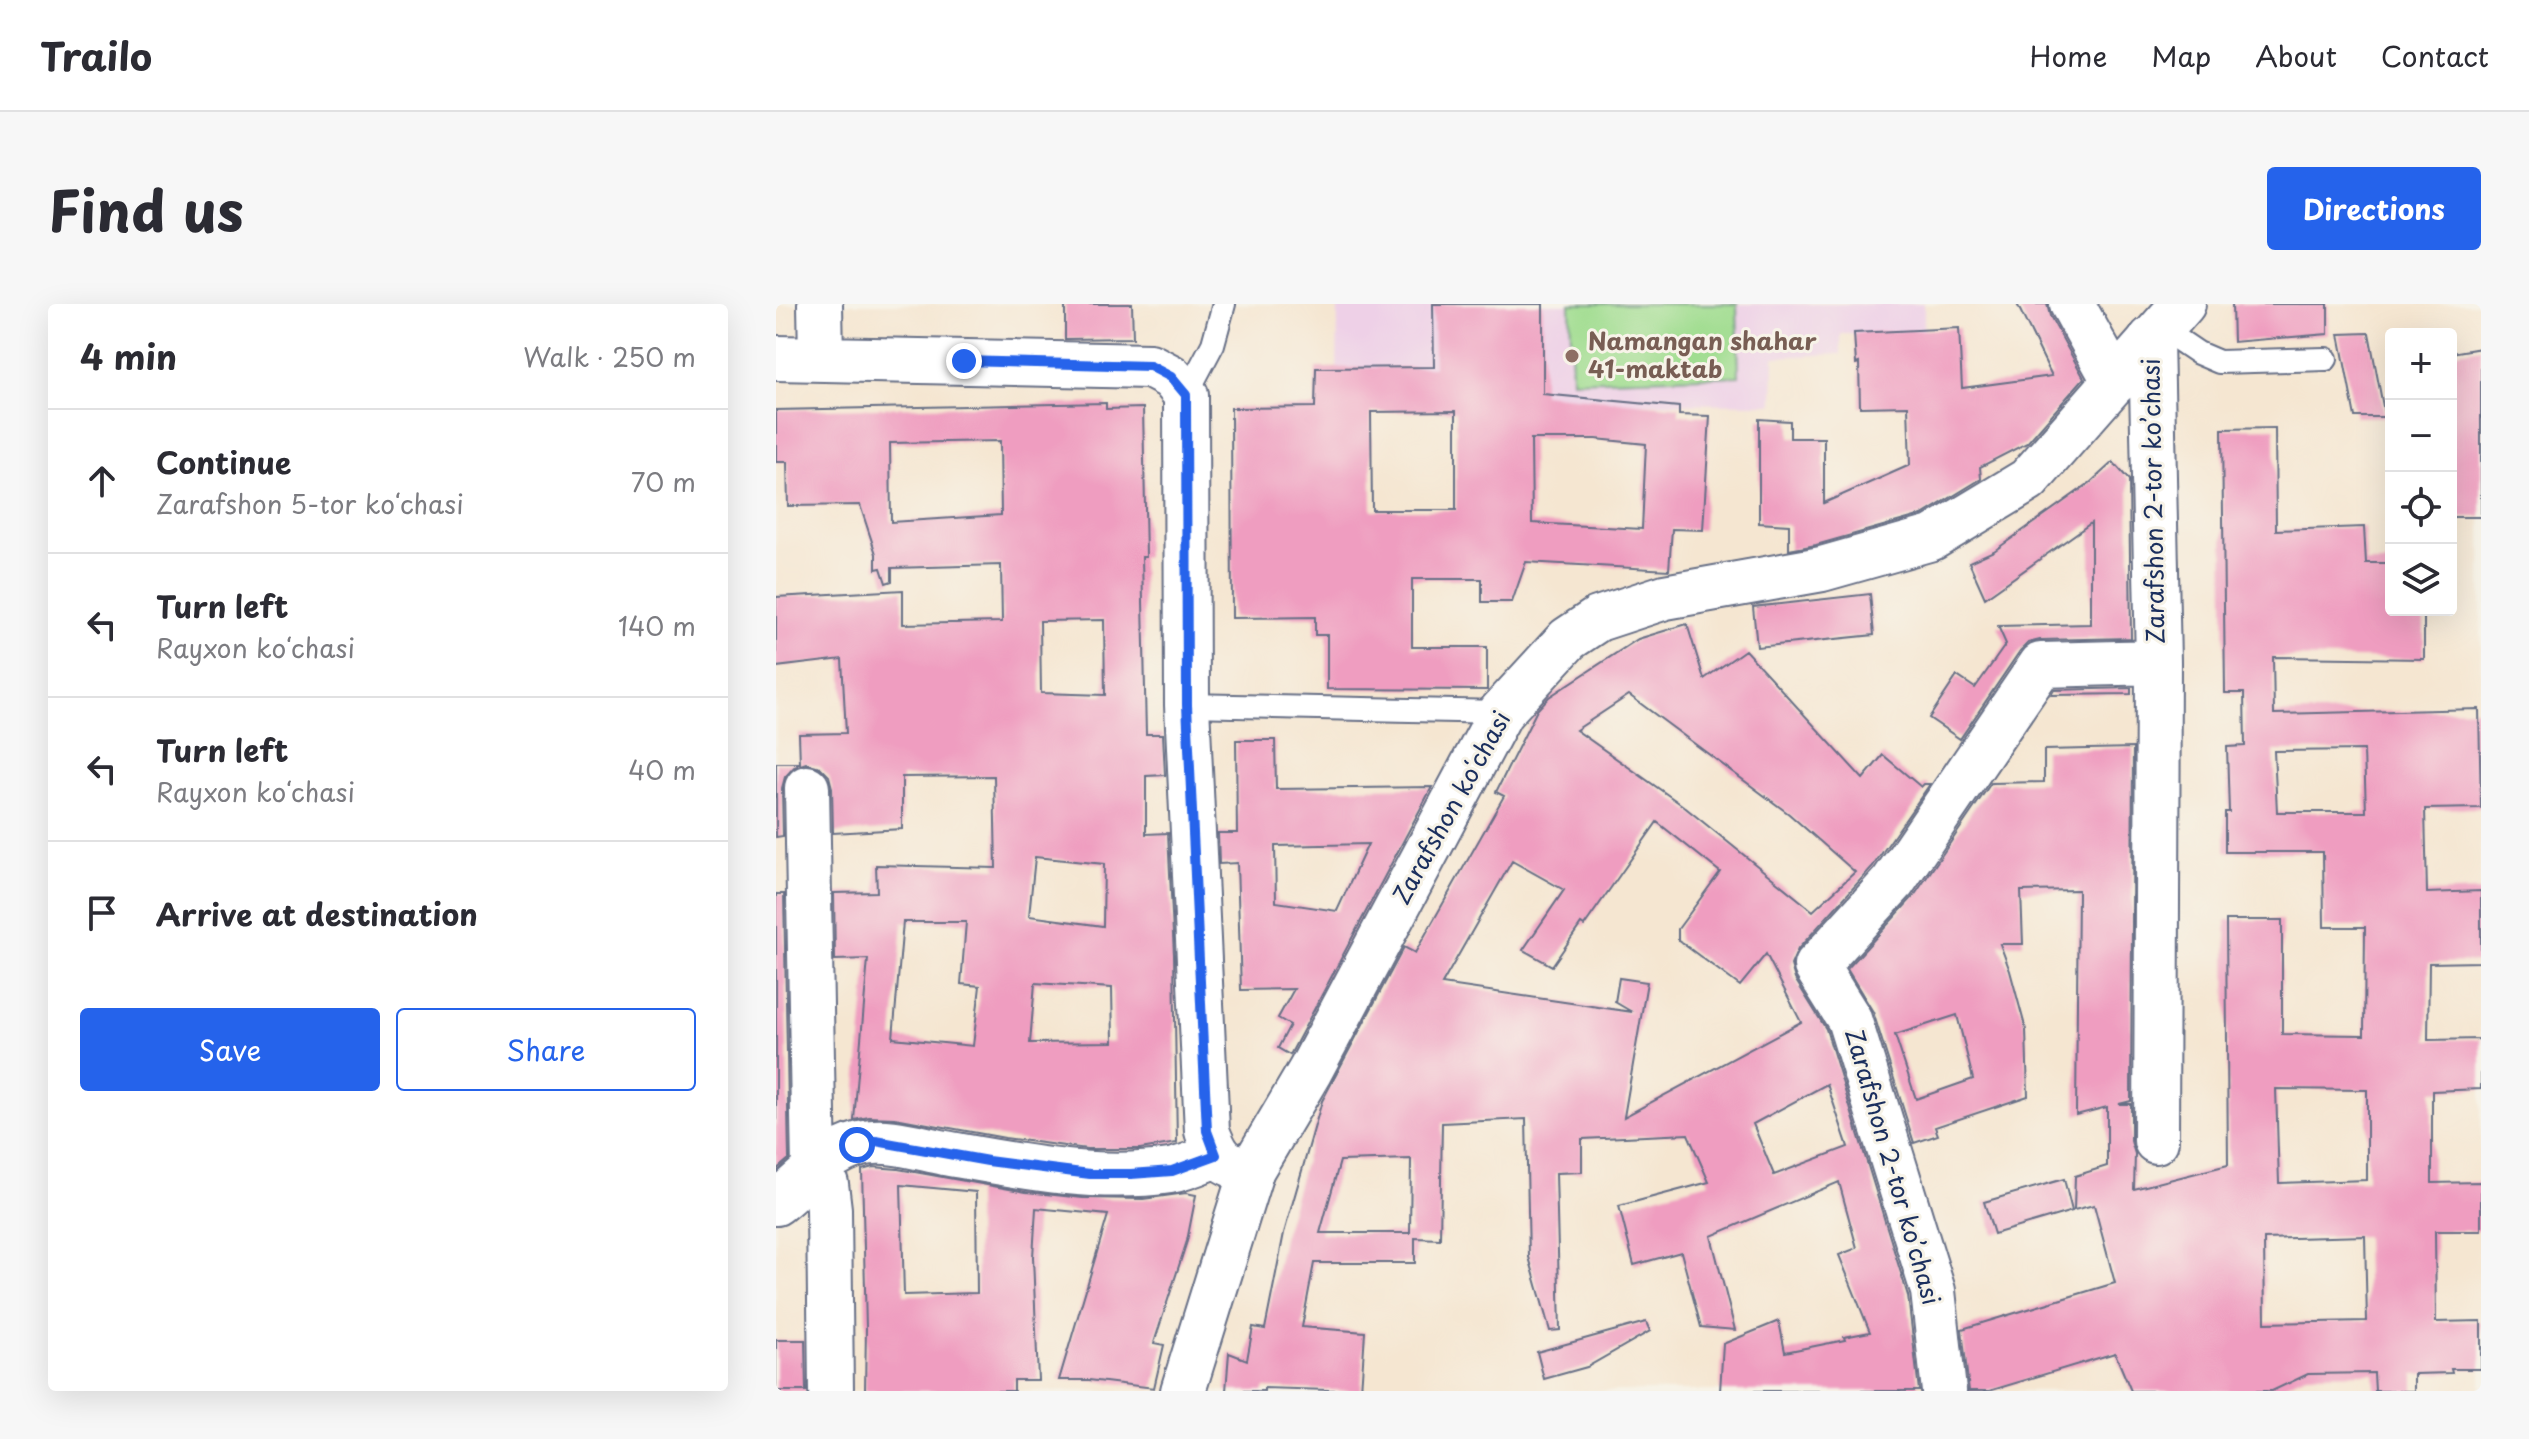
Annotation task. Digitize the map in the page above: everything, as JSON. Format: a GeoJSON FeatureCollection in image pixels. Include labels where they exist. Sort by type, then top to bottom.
{"type":"FeatureCollection","features":[{"type":"Feature","properties":{"kind":"street"},"geometry":{"type":"LineString","coordinates":[[820,304],[821,357]]}},
{"type":"Feature","properties":{"kind":"street"},"geometry":{"type":"LineString","coordinates":[[2072,304],[2115,382]]}},
{"type":"Feature","properties":{"kind":"street","name":"Zarafshon koʻchasi"},"geometry":{"type":"LineString","coordinates":[[1183,1391],[1234,1162],[1310,1071],[1501,712],[1568,639],[1598,619],[1665,597],[1822,569],[1932,538],[2028,480],[2165,324]]}},
{"type":"Feature","properties":{"kind":"street","name":"Zarafshon 2-tor koʼchasi"},"geometry":{"type":"LineString","coordinates":[[2156,1141],[2158,662],[2165,324]]}},
{"type":"Feature","properties":{"kind":"street"},"geometry":{"type":"LineString","coordinates":[[776,358],[1150,366],[1171,377],[1186,395],[1187,705],[1207,1131],[1234,1162]]}},
{"type":"Feature","properties":{"kind":"street","name":"Zarafshon 2-tor koʼchasi"},"geometry":{"type":"LineString","coordinates":[[1944,1391],[1933,1291],[1849,1019],[1816,966],[1893,882],[2041,665],[2158,662]]}},
{"type":"Feature","properties":{"kind":"street"},"geometry":{"type":"LineString","coordinates":[[807,788],[814,1169],[826,1184],[829,1209],[831,1391]]}},
{"type":"Feature","properties":{"kind":"street"},"geometry":{"type":"LineString","coordinates":[[776,1203],[814,1169],[857,1145],[876,1141],[988,1161],[1090,1174],[1172,1171],[1234,1162]]}},
{"type":"Feature","properties":{"kind":"lane"},"geometry":{"type":"LineString","coordinates":[[1186,395],[1213,344],[1224,304]]}},
{"type":"Feature","properties":{"kind":"lane"},"geometry":{"type":"LineString","coordinates":[[2165,324],[2198,353],[2219,362],[2326,359]]}},
{"type":"Feature","properties":{"kind":"lane"},"geometry":{"type":"LineString","coordinates":[[1187,705],[1501,712]]}},
{"type":"Feature","properties":{"kind":"shaded area","name":"Namangan shahar 41-maktab"},"geometry":{"type":"Polygon","coordinates":[[[1338,304],[1924,304],[1924,334],[1841,334],[1841,354],[1774,357],[1773,404],[1606,403],[1337,376],[1338,304]]]}},
{"type":"Feature","properties":{"kind":"green space"},"geometry":{"type":"Polygon","coordinates":[[[1570,304],[1737,304],[1739,376],[1572,381],[1570,304]]]}},
{"type":"Feature","properties":{"kind":"building"},"geometry":{"type":"Polygon","coordinates":[[[1065,304],[1132,304],[1133,338],[1065,339],[1065,304]]]}},
{"type":"Feature","properties":{"kind":"building"},"geometry":{"type":"Polygon","coordinates":[[[1433,304],[1543,304],[1543,394],[1679,407],[1679,415],[1710,416],[1703,530],[1672,529],[1669,570],[1526,562],[1512,602],[1482,602],[1482,579],[1412,579],[1412,647],[1487,647],[1487,690],[1327,689],[1327,635],[1315,635],[1315,617],[1232,618],[1231,408],[1315,407],[1316,368],[1434,367],[1433,304]],[[1456,411],[1371,412],[1372,510],[1456,510],[1456,411]],[[1531,439],[1532,523],[1642,529],[1646,444],[1596,439],[1531,439]]]}},
{"type":"Feature","properties":{"kind":"building"},"geometry":{"type":"Polygon","coordinates":[[[2017,304],[2047,304],[2050,316],[2084,378],[2027,443],[1980,467],[1981,479],[1922,515],[1789,550],[1789,525],[1759,523],[1759,419],[1790,421],[1790,438],[1824,438],[1824,503],[1910,465],[1908,406],[1860,407],[1859,363],[1856,364],[1854,333],[1959,328],[1962,388],[2052,376],[2017,304]]]}},
{"type":"Feature","properties":{"kind":"building"},"geometry":{"type":"Polygon","coordinates":[[[2232,304],[2328,304],[2328,334],[2233,342],[2232,304]]]}},
{"type":"Feature","properties":{"kind":"building"},"geometry":{"type":"Polygon","coordinates":[[[2369,333],[2385,417],[2355,417],[2339,334],[2369,333]]]}},
{"type":"Feature","properties":{"kind":"building"},"geometry":{"type":"Polygon","coordinates":[[[2481,348],[2481,517],[2457,517],[2457,352],[2481,348]]]}},
{"type":"Feature","properties":{"kind":"building"},"geometry":{"type":"Polygon","coordinates":[[[1106,403],[1106,409],[1143,408],[1146,734],[1163,734],[1165,775],[1146,776],[1146,834],[1168,833],[1174,955],[1177,1143],[1140,1149],[1087,1149],[895,1118],[854,1120],[868,959],[835,960],[834,893],[877,892],[876,865],[996,868],[994,776],[902,777],[902,829],[833,833],[829,776],[820,767],[806,763],[794,767],[785,777],[782,788],[783,836],[776,837],[776,763],[800,763],[799,734],[846,733],[842,659],[776,667],[776,597],[903,590],[903,624],[1002,622],[1001,565],[892,568],[892,581],[886,583],[881,568],[876,569],[876,554],[860,505],[788,506],[787,462],[776,462],[776,410],[1106,403]],[[1000,441],[890,443],[891,522],[1001,515],[1000,441]],[[1104,620],[1040,621],[1041,693],[1105,695],[1104,620]],[[1035,857],[1029,916],[1103,926],[1104,864],[1035,857]],[[903,922],[893,1038],[973,1046],[980,986],[961,984],[966,922],[903,922]],[[1035,983],[1030,1043],[1113,1042],[1112,988],[1035,983]]]}},
{"type":"Feature","properties":{"kind":"building"},"geometry":{"type":"Polygon","coordinates":[[[2275,428],[2276,530],[2364,527],[2366,563],[2385,563],[2385,616],[2424,616],[2424,659],[2273,657],[2274,714],[2479,709],[2481,808],[2425,809],[2427,893],[2481,891],[2481,962],[2429,963],[2428,1040],[2481,1039],[2481,1089],[2432,1091],[2432,1183],[2481,1182],[2481,1231],[2435,1231],[2436,1322],[2481,1321],[2481,1369],[2414,1374],[2414,1391],[2375,1391],[2374,1373],[2308,1374],[2272,1391],[2131,1391],[2115,1353],[1989,1391],[1969,1391],[1962,1329],[2115,1283],[2094,1205],[2074,1210],[2075,1176],[2107,1166],[2107,1107],[2076,1115],[2078,890],[2021,891],[2023,944],[2000,944],[2026,1030],[2028,1096],[1935,1127],[1938,1135],[1914,1143],[1873,1012],[1847,969],[1914,896],[1991,783],[2044,782],[2044,750],[2133,748],[2131,1101],[2119,1104],[2131,1104],[2134,1189],[2228,1165],[2226,920],[2282,920],[2282,1034],[2364,1035],[2365,927],[2324,927],[2323,852],[2225,852],[2225,812],[2229,812],[2227,747],[2245,746],[2244,693],[2225,693],[2222,429],[2275,428]],[[2364,750],[2274,751],[2277,812],[2366,812],[2364,750]],[[1957,1015],[1895,1035],[1916,1099],[1973,1079],[1957,1015]],[[2276,1089],[2279,1183],[2367,1180],[2367,1090],[2276,1089]],[[2365,1236],[2264,1239],[2265,1323],[2367,1321],[2365,1236]]]}},
{"type":"Feature","properties":{"kind":"building"},"geometry":{"type":"Polygon","coordinates":[[[2113,462],[2129,480],[2131,638],[2040,640],[2028,643],[1960,739],[1929,718],[1957,676],[1975,688],[2006,644],[1998,626],[2091,624],[2091,523],[1985,598],[1969,562],[1994,551],[2091,482],[2113,462]]]}},
{"type":"Feature","properties":{"kind":"building"},"geometry":{"type":"Polygon","coordinates":[[[1870,594],[1874,635],[1757,647],[1753,607],[1870,594]]]}},
{"type":"Feature","properties":{"kind":"building"},"geometry":{"type":"Polygon","coordinates":[[[1687,624],[1704,679],[1745,650],[1863,779],[1883,755],[1921,787],[1930,784],[1873,866],[1798,949],[1791,965],[1795,979],[1826,1029],[1908,1296],[1919,1391],[1720,1391],[1723,1344],[1779,1321],[1785,1352],[1870,1332],[1839,1255],[1857,1248],[1839,1182],[1711,1236],[1735,1330],[1701,1327],[1681,1252],[1634,1265],[1619,1206],[1709,1182],[1688,1134],[1582,1139],[1582,1172],[1556,1173],[1560,1330],[1550,1331],[1529,1257],[1526,1119],[1442,1123],[1440,1239],[1415,1238],[1415,1263],[1314,1263],[1302,1327],[1365,1332],[1361,1391],[1264,1388],[1264,1391],[1226,1391],[1229,1353],[1247,1360],[1253,1327],[1265,1329],[1284,1233],[1322,1101],[1404,947],[1415,953],[1504,796],[1496,792],[1537,710],[1549,697],[1638,639],[1687,624]],[[1629,695],[1576,730],[1682,805],[1813,911],[1855,872],[1789,814],[1629,695]],[[1657,822],[1584,926],[1581,924],[1552,966],[1523,950],[1564,890],[1512,861],[1442,984],[1632,1012],[1615,1002],[1619,978],[1647,982],[1624,1117],[1801,1022],[1766,954],[1740,986],[1678,940],[1678,929],[1720,872],[1657,822]],[[1827,1084],[1753,1124],[1774,1175],[1848,1147],[1827,1084]],[[1411,1159],[1340,1161],[1320,1233],[1410,1233],[1411,1159]]]}},
{"type":"Feature","properties":{"kind":"building"},"geometry":{"type":"Polygon","coordinates":[[[2131,688],[2131,694],[2051,695],[2054,690],[2131,688]]]}},
{"type":"Feature","properties":{"kind":"building"},"geometry":{"type":"Polygon","coordinates":[[[1236,740],[1275,740],[1276,789],[1432,787],[1290,1055],[1278,1048],[1290,1025],[1278,1018],[1294,989],[1241,990],[1237,863],[1219,864],[1218,833],[1237,833],[1236,740]],[[1368,844],[1275,846],[1276,902],[1337,911],[1368,844]]]}},
{"type":"Feature","properties":{"kind":"building"},"geometry":{"type":"Polygon","coordinates":[[[776,894],[784,894],[789,1159],[776,1170],[776,894]]]}},
{"type":"Feature","properties":{"kind":"building"},"geometry":{"type":"Polygon","coordinates":[[[873,1167],[898,1169],[1026,1192],[1083,1198],[1143,1199],[1186,1193],[1196,1195],[1187,1241],[1154,1343],[1164,1345],[1154,1388],[1089,1380],[1059,1380],[1108,1215],[1036,1208],[1033,1257],[1038,1380],[1014,1380],[1014,1391],[865,1391],[862,1170],[873,1167]],[[901,1185],[904,1295],[977,1293],[976,1192],[901,1185]]]}},
{"type":"Feature","properties":{"kind":"building"},"geometry":{"type":"Polygon","coordinates":[[[2064,1179],[2072,1211],[1994,1234],[1984,1202],[2064,1179]]]}},
{"type":"Feature","properties":{"kind":"building"},"geometry":{"type":"Polygon","coordinates":[[[1646,1322],[1650,1331],[1587,1367],[1544,1379],[1537,1352],[1646,1322]]]}},
{"type":"Feature","properties":{"kind":"building"},"geometry":{"type":"Polygon","coordinates":[[[776,1340],[805,1340],[806,1391],[776,1391],[776,1340]]]}},
{"type":"Feature","properties":{"kind":"place","name":"Namangan shahar 41-maktab"},"geometry":{"type":"Point","coordinates":[1572,356]}},
{"type":"Feature","properties":{"kind":"route"},"geometry":{"type":"LineString","coordinates":[[857,1145],[876,1141],[988,1161],[1090,1174],[1172,1171],[1216,1155],[1207,1131],[1187,705],[1186,395],[1171,377],[1150,366],[964,361]]}}]}
